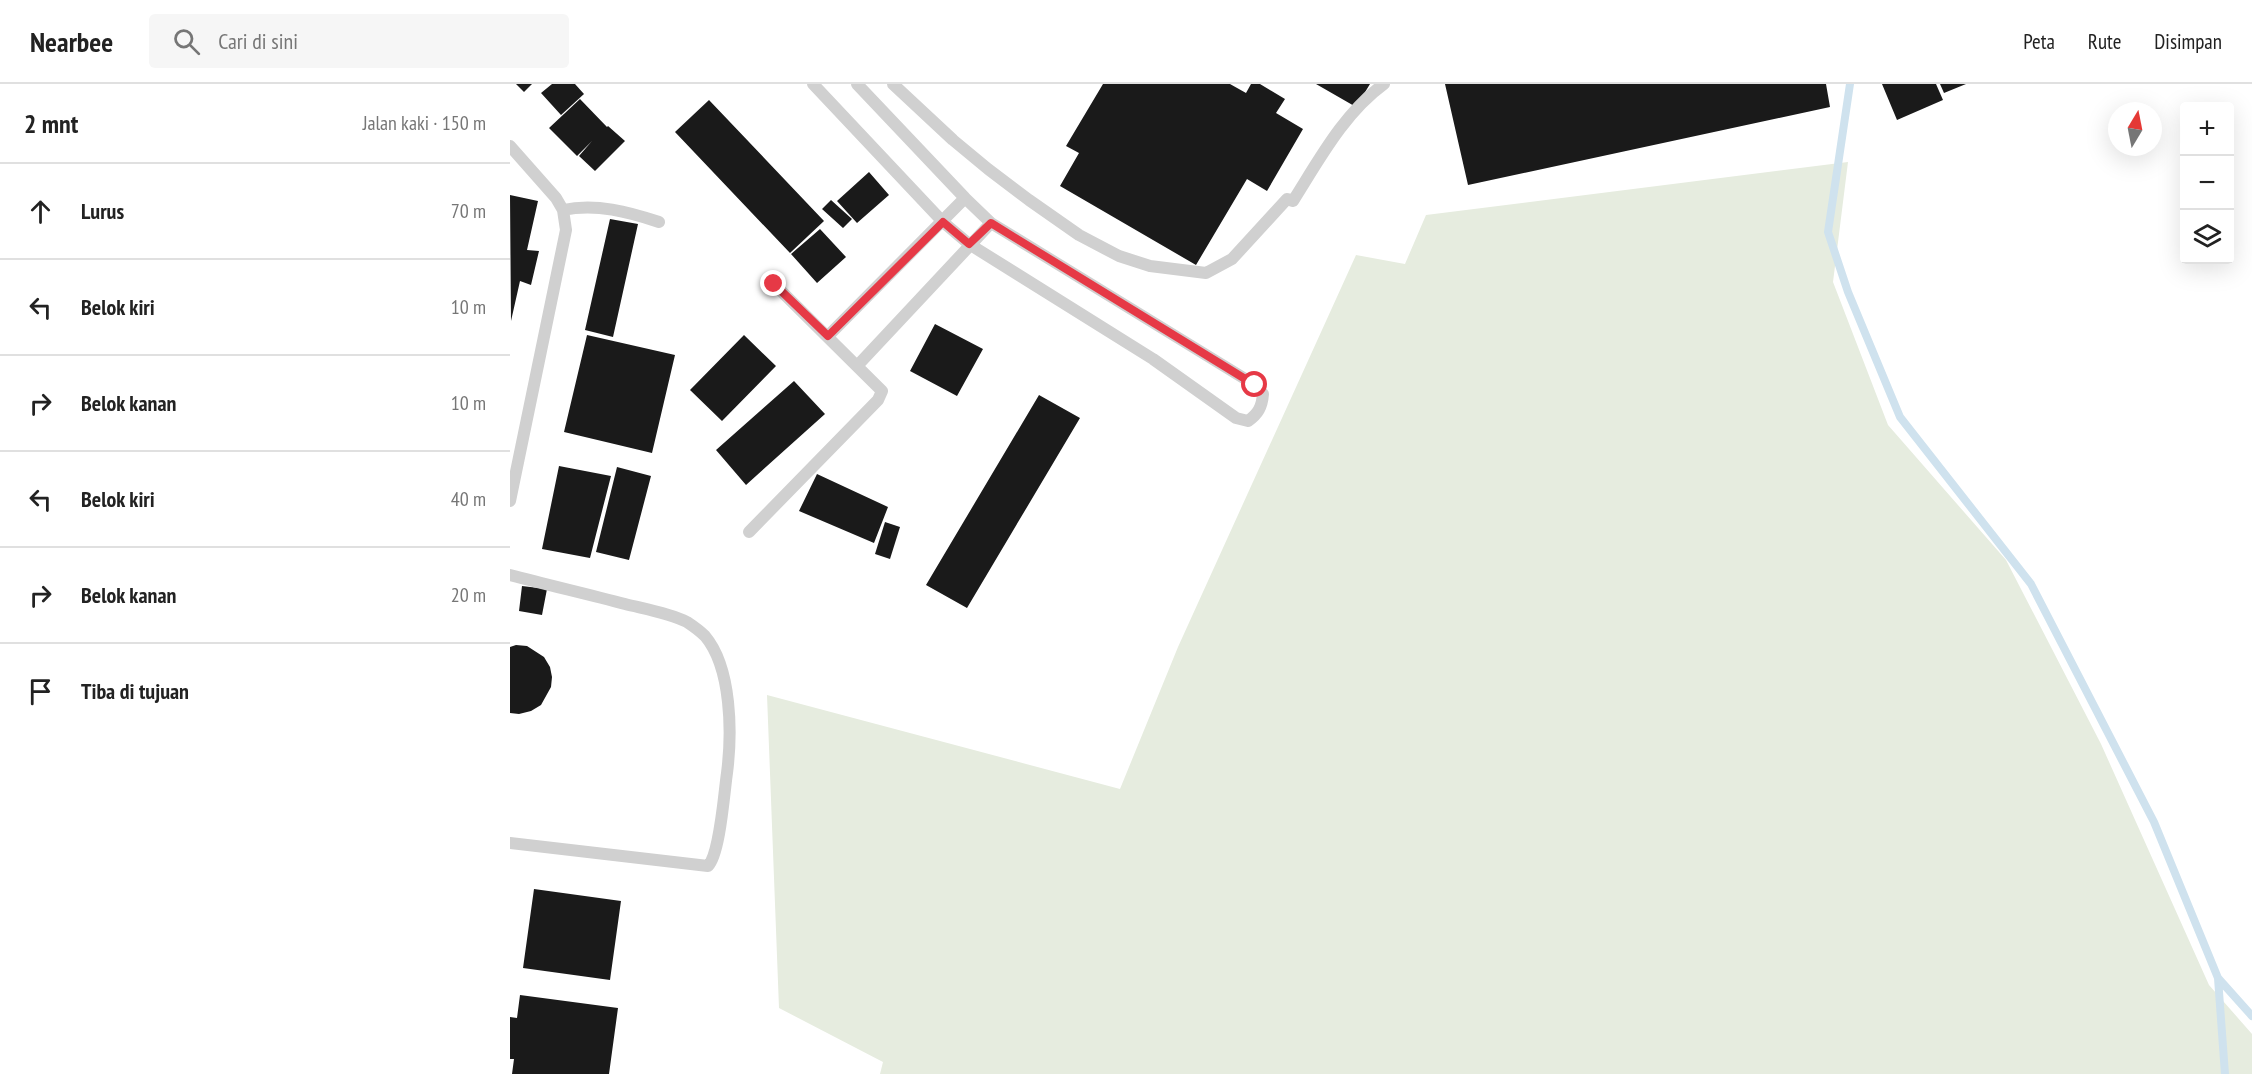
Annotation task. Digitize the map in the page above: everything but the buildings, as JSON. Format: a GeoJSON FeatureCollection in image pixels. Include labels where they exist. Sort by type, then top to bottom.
{"type":"FeatureCollection","features":[{"type":"Feature","properties":{"kind":"lane"},"geometry":{"type":"LineString","coordinates":[[813,84],[943,222],[969,244],[1154,359],[1236,418],[1248,421],[1256,415],[1262,404],[1263,394],[1255,385],[991,223],[857,84]]}},
{"type":"Feature","properties":{"kind":"lane"},"geometry":{"type":"LineString","coordinates":[[893,84],[988,169],[1079,234],[1119,256],[1150,266],[1206,273],[1232,259],[1287,199],[1293,201],[1334,137],[1373,92],[1384,84]]}},
{"type":"Feature","properties":{"kind":"lane"},"geometry":{"type":"LineString","coordinates":[[510,146],[556,198],[563,210],[566,230],[510,501]]}},
{"type":"Feature","properties":{"kind":"lane"},"geometry":{"type":"LineString","coordinates":[[828,336],[965,198]]}},
{"type":"Feature","properties":{"kind":"lane"},"geometry":{"type":"LineString","coordinates":[[563,210],[577,207],[601,208],[635,214],[659,222]]}},
{"type":"Feature","properties":{"kind":"lane"},"geometry":{"type":"LineString","coordinates":[[858,365],[991,223]]}},
{"type":"Feature","properties":{"kind":"lane"},"geometry":{"type":"LineString","coordinates":[[749,532],[881,395],[881,388],[774,284]]}},
{"type":"Feature","properties":{"kind":"lane"},"geometry":{"type":"LineString","coordinates":[[510,575],[658,613],[686,622],[696,629],[711,645],[722,667],[729,735],[729,758],[719,834],[713,859],[708,866],[510,843]]}},
{"type":"Feature","properties":{"kind":"shaded area"},"geometry":{"type":"Polygon","coordinates":[[[1848,162],[1833,282],[1888,425],[2006,560],[2101,744],[2209,985],[2252,1034],[2252,1074],[880,1074],[883,1062],[779,1008],[767,695],[1120,789],[1178,647],[1356,255],[1405,264],[1426,215],[1848,162]]]}},
{"type":"Feature","properties":{"kind":"waterway"},"geometry":{"type":"LineString","coordinates":[[1850,84],[1828,232],[1848,292],[1900,417],[2031,584],[2154,822],[2218,978],[2252,1016]]}},
{"type":"Feature","properties":{"kind":"waterway"},"geometry":{"type":"LineString","coordinates":[[2218,978],[2225,1074]]}},
{"type":"Feature","properties":{"kind":"route"},"geometry":{"type":"LineString","coordinates":[[774,284],[828,336],[943,222],[969,244],[991,223],[1255,385]]}}]}
